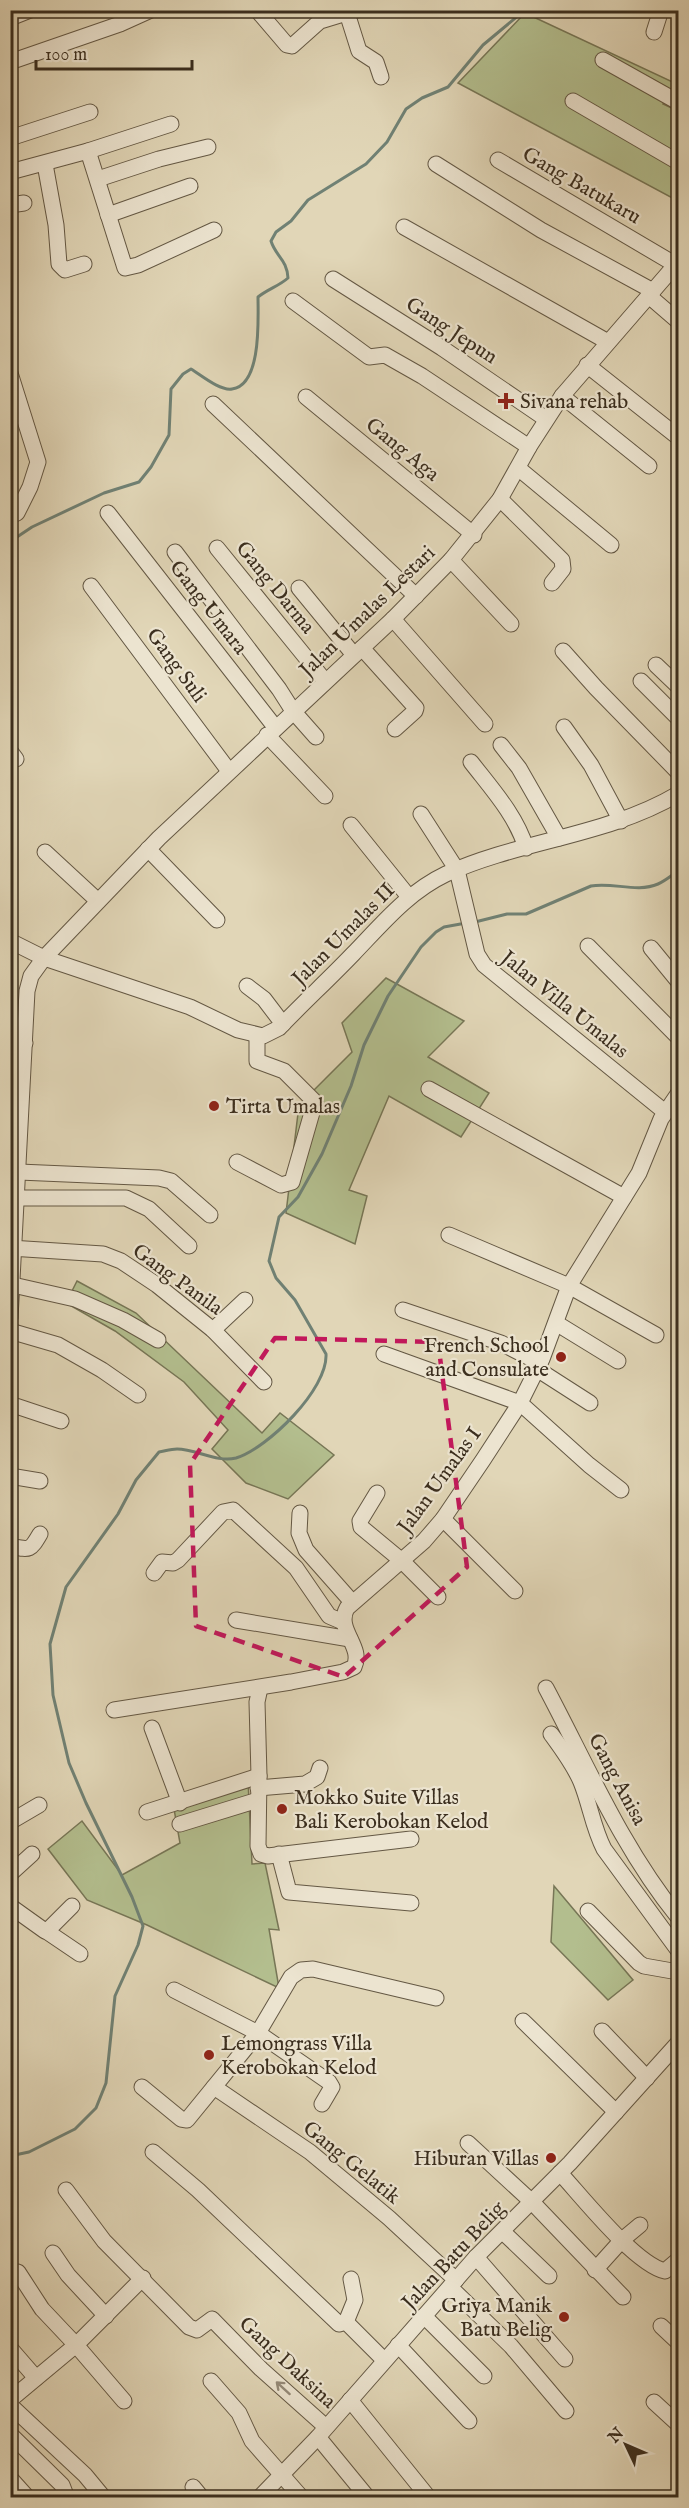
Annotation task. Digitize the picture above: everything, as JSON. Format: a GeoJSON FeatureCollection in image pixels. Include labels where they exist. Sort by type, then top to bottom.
{"type":"FeatureCollection","features":[{"type":"Feature","properties":{"kind":"street"},"geometry":{"type":"LineString","coordinates":[[10,18],[30,10]]}},
{"type":"Feature","properties":{"kind":"street"},"geometry":{"type":"LineString","coordinates":[[10,62],[120,24],[151,10]]}},
{"type":"Feature","properties":{"kind":"street"},"geometry":{"type":"LineString","coordinates":[[257,10],[287,45],[292,46],[320,21],[351,12],[359,51],[376,62],[381,77]]}},
{"type":"Feature","properties":{"kind":"street"},"geometry":{"type":"LineString","coordinates":[[654,32],[661,10]]}},
{"type":"Feature","properties":{"kind":"street"},"geometry":{"type":"LineString","coordinates":[[603,60],[678,102]]}},
{"type":"Feature","properties":{"kind":"street"},"geometry":{"type":"LineString","coordinates":[[573,101],[678,162]]}},
{"type":"Feature","properties":{"kind":"street"},"geometry":{"type":"LineString","coordinates":[[10,138],[90,112]]}},
{"type":"Feature","properties":{"kind":"street"},"geometry":{"type":"LineString","coordinates":[[10,172],[45,164],[171,124]]}},
{"type":"Feature","properties":{"kind":"street"},"geometry":{"type":"LineString","coordinates":[[98,179],[159,159],[208,147]]}},
{"type":"Feature","properties":{"kind":"street"},"geometry":{"type":"LineString","coordinates":[[88,151],[125,268],[138,265],[214,230]]}},
{"type":"Feature","properties":{"kind":"street","name":"Gang Batukaru"},"geometry":{"type":"LineString","coordinates":[[498,160],[677,263]]}},
{"type":"Feature","properties":{"kind":"street"},"geometry":{"type":"LineString","coordinates":[[45,164],[56,225],[59,264],[65,270],[84,264]]}},
{"type":"Feature","properties":{"kind":"street"},"geometry":{"type":"LineString","coordinates":[[436,164],[541,230],[651,293],[678,321]]}},
{"type":"Feature","properties":{"kind":"street"},"geometry":{"type":"LineString","coordinates":[[108,215],[190,186]]}},
{"type":"Feature","properties":{"kind":"street"},"geometry":{"type":"LineString","coordinates":[[404,227],[608,342]]}},
{"type":"Feature","properties":{"kind":"street","name":"Jalan Umalas Lestari"},"geometry":{"type":"LineString","coordinates":[[10,1318],[14,1285],[14,1198],[19,1172],[15,1138],[18,1040],[31,976],[44,958],[148,849],[271,731],[393,619],[451,560],[500,499],[529,447],[562,396],[677,263]]}},
{"type":"Feature","properties":{"kind":"street","name":"Gang Jepun"},"geometry":{"type":"LineString","coordinates":[[333,279],[442,348],[546,419]]}},
{"type":"Feature","properties":{"kind":"street"},"geometry":{"type":"LineString","coordinates":[[293,301],[369,357],[385,355],[422,376],[529,447]]}},
{"type":"Feature","properties":{"kind":"street"},"geometry":{"type":"LineString","coordinates":[[587,365],[678,437]]}},
{"type":"Feature","properties":{"kind":"street"},"geometry":{"type":"LineString","coordinates":[[10,374],[14,398],[36,450],[38,466],[20,507],[10,516]]}},
{"type":"Feature","properties":{"kind":"street"},"geometry":{"type":"LineString","coordinates":[[562,396],[649,466]]}},
{"type":"Feature","properties":{"kind":"street","name":"Gang Aga"},"geometry":{"type":"LineString","coordinates":[[306,397],[474,534]]}},
{"type":"Feature","properties":{"kind":"street"},"geometry":{"type":"LineString","coordinates":[[213,404],[416,596]]}},
{"type":"Feature","properties":{"kind":"street"},"geometry":{"type":"LineString","coordinates":[[518,468],[611,545]]}},
{"type":"Feature","properties":{"kind":"street"},"geometry":{"type":"LineString","coordinates":[[500,499],[562,560],[563,569],[552,583]]}},
{"type":"Feature","properties":{"kind":"street","name":"Gang Umara"},"geometry":{"type":"LineString","coordinates":[[108,513],[271,731],[325,796]]}},
{"type":"Feature","properties":{"kind":"street","name":"Gang Darma"},"geometry":{"type":"LineString","coordinates":[[217,548],[325,681]]}},
{"type":"Feature","properties":{"kind":"street"},"geometry":{"type":"LineString","coordinates":[[175,552],[279,689],[293,711],[316,737]]}},
{"type":"Feature","properties":{"kind":"street"},"geometry":{"type":"LineString","coordinates":[[451,560],[511,624]]}},
{"type":"Feature","properties":{"kind":"street","name":"Gang Suli"},"geometry":{"type":"LineString","coordinates":[[91,586],[229,771]]}},
{"type":"Feature","properties":{"kind":"street"},"geometry":{"type":"LineString","coordinates":[[298,588],[416,708],[395,729]]}},
{"type":"Feature","properties":{"kind":"street"},"geometry":{"type":"LineString","coordinates":[[393,619],[485,724]]}},
{"type":"Feature","properties":{"kind":"street"},"geometry":{"type":"LineString","coordinates":[[563,651],[678,772]]}},
{"type":"Feature","properties":{"kind":"street"},"geometry":{"type":"LineString","coordinates":[[656,664],[678,686]]}},
{"type":"Feature","properties":{"kind":"street"},"geometry":{"type":"LineString","coordinates":[[641,681],[678,718]]}},
{"type":"Feature","properties":{"kind":"street"},"geometry":{"type":"LineString","coordinates":[[564,728],[591,765],[621,821]]}},
{"type":"Feature","properties":{"kind":"street"},"geometry":{"type":"LineString","coordinates":[[501,745],[519,768],[559,838]]}},
{"type":"Feature","properties":{"kind":"street"},"geometry":{"type":"LineString","coordinates":[[471,762],[511,817],[526,848]]}},
{"type":"Feature","properties":{"kind":"street","name":"Jalan Umalas II"},"geometry":{"type":"LineString","coordinates":[[257,1036],[268,1034],[283,1024],[410,897],[433,881],[457,870],[621,821],[647,811],[678,794]]}},
{"type":"Feature","properties":{"kind":"street","name":"Jalan Villa Umalas"},"geometry":{"type":"LineString","coordinates":[[421,814],[457,870],[477,954],[484,965],[665,1112]]}},
{"type":"Feature","properties":{"kind":"street"},"geometry":{"type":"LineString","coordinates":[[351,825],[410,897]]}},
{"type":"Feature","properties":{"kind":"street"},"geometry":{"type":"LineString","coordinates":[[148,849],[217,920]]}},
{"type":"Feature","properties":{"kind":"street"},"geometry":{"type":"LineString","coordinates":[[45,852],[98,901]]}},
{"type":"Feature","properties":{"kind":"street"},"geometry":{"type":"LineString","coordinates":[[10,941],[44,958],[163,997],[257,1036],[257,1061],[284,1071],[315,1102],[292,1182],[281,1185],[237,1162]]}},
{"type":"Feature","properties":{"kind":"street"},"geometry":{"type":"LineString","coordinates":[[588,946],[678,1037]]}},
{"type":"Feature","properties":{"kind":"street"},"geometry":{"type":"LineString","coordinates":[[651,948],[678,981]]}},
{"type":"Feature","properties":{"kind":"street"},"geometry":{"type":"LineString","coordinates":[[247,986],[264,999],[283,1024]]}},
{"type":"Feature","properties":{"kind":"street"},"geometry":{"type":"LineString","coordinates":[[429,1089],[624,1197]]}},
{"type":"Feature","properties":{"kind":"street","name":"Jalan Umalas I"},"geometry":{"type":"LineString","coordinates":[[343,1622],[344,1613],[352,1602],[402,1561],[442,1519],[520,1403],[538,1366],[569,1286],[639,1173],[665,1112],[678,1094]]}},
{"type":"Feature","properties":{"kind":"street"},"geometry":{"type":"LineString","coordinates":[[19,1172],[159,1178],[171,1181],[210,1215]]}},
{"type":"Feature","properties":{"kind":"street"},"geometry":{"type":"LineString","coordinates":[[14,1198],[126,1198],[149,1209],[189,1246]]}},
{"type":"Feature","properties":{"kind":"street"},"geometry":{"type":"LineString","coordinates":[[449,1236],[569,1286],[656,1335]]}},
{"type":"Feature","properties":{"kind":"street","name":"Gang Panila"},"geometry":{"type":"LineString","coordinates":[[13,1248],[112,1257],[157,1285],[213,1330],[264,1382]]}},
{"type":"Feature","properties":{"kind":"street"},"geometry":{"type":"LineString","coordinates":[[14,1285],[75,1299],[123,1320],[158,1340]]}},
{"type":"Feature","properties":{"kind":"street"},"geometry":{"type":"LineString","coordinates":[[213,1330],[245,1300]]}},
{"type":"Feature","properties":{"kind":"street"},"geometry":{"type":"LineString","coordinates":[[403,1310],[501,1343],[590,1403]]}},
{"type":"Feature","properties":{"kind":"street"},"geometry":{"type":"LineString","coordinates":[[556,1323],[618,1361]]}},
{"type":"Feature","properties":{"kind":"street"},"geometry":{"type":"LineString","coordinates":[[10,1331],[58,1345],[102,1370],[138,1395]]}},
{"type":"Feature","properties":{"kind":"street"},"geometry":{"type":"LineString","coordinates":[[384,1354],[520,1403],[589,1465],[621,1490]]}},
{"type":"Feature","properties":{"kind":"street"},"geometry":{"type":"LineString","coordinates":[[10,1404],[61,1421]]}},
{"type":"Feature","properties":{"kind":"street"},"geometry":{"type":"LineString","coordinates":[[10,1476],[40,1481]]}},
{"type":"Feature","properties":{"kind":"street"},"geometry":{"type":"LineString","coordinates":[[377,1493],[361,1518],[360,1525],[402,1561],[438,1597]]}},
{"type":"Feature","properties":{"kind":"street"},"geometry":{"type":"LineString","coordinates":[[114,1710],[260,1688],[349,1670],[354,1667],[357,1658],[343,1622],[329,1616],[296,1568],[233,1510],[223,1512],[178,1560],[173,1563],[162,1562],[154,1573]]}},
{"type":"Feature","properties":{"kind":"street"},"geometry":{"type":"LineString","coordinates":[[300,1513],[299,1533],[306,1550],[352,1602]]}},
{"type":"Feature","properties":{"kind":"street"},"geometry":{"type":"LineString","coordinates":[[442,1519],[515,1591]]}},
{"type":"Feature","properties":{"kind":"street"},"geometry":{"type":"LineString","coordinates":[[10,1546],[28,1549],[32,1547],[40,1533]]}},
{"type":"Feature","properties":{"kind":"street"},"geometry":{"type":"LineString","coordinates":[[236,1620],[350,1640]]}},
{"type":"Feature","properties":{"kind":"street"},"geometry":{"type":"LineString","coordinates":[[260,1688],[257,1702],[259,1851],[264,1856],[411,1839]]}},
{"type":"Feature","properties":{"kind":"street","name":"Gang Anisa"},"geometry":{"type":"LineString","coordinates":[[546,1688],[636,1857],[678,1917]]}},
{"type":"Feature","properties":{"kind":"street"},"geometry":{"type":"LineString","coordinates":[[152,1728],[180,1803]]}},
{"type":"Feature","properties":{"kind":"street"},"geometry":{"type":"LineString","coordinates":[[551,1734],[577,1772],[592,1812],[596,1833],[604,1849],[678,1950]]}},
{"type":"Feature","properties":{"kind":"street"},"geometry":{"type":"LineString","coordinates":[[147,1812],[180,1803],[258,1788],[305,1784],[317,1777],[320,1768]]}},
{"type":"Feature","properties":{"kind":"street"},"geometry":{"type":"LineString","coordinates":[[180,1824],[258,1788]]}},
{"type":"Feature","properties":{"kind":"street"},"geometry":{"type":"LineString","coordinates":[[10,1822],[39,1805]]}},
{"type":"Feature","properties":{"kind":"street"},"geometry":{"type":"LineString","coordinates":[[10,1874],[32,1854]]}},
{"type":"Feature","properties":{"kind":"street"},"geometry":{"type":"LineString","coordinates":[[279,1854],[289,1892],[411,1903]]}},
{"type":"Feature","properties":{"kind":"street"},"geometry":{"type":"LineString","coordinates":[[10,1906],[80,1954]]}},
{"type":"Feature","properties":{"kind":"street"},"geometry":{"type":"LineString","coordinates":[[46,1930],[72,1906]]}},
{"type":"Feature","properties":{"kind":"street"},"geometry":{"type":"LineString","coordinates":[[588,1911],[639,1963],[678,1972]]}},
{"type":"Feature","properties":{"kind":"street"},"geometry":{"type":"LineString","coordinates":[[142,2087],[185,2121],[258,2033],[291,1977],[307,1969],[436,1998]]}},
{"type":"Feature","properties":{"kind":"street"},"geometry":{"type":"LineString","coordinates":[[174,1990],[258,2033],[329,2082],[332,2087],[322,2104]]}},
{"type":"Feature","properties":{"kind":"street"},"geometry":{"type":"LineString","coordinates":[[523,2021],[616,2112]]}},
{"type":"Feature","properties":{"kind":"street"},"geometry":{"type":"LineString","coordinates":[[602,2031],[647,2079]]}},
{"type":"Feature","properties":{"kind":"street","name":"Jalan Batu Belig"},"geometry":{"type":"LineString","coordinates":[[259,2498],[322,2432],[476,2258],[560,2173],[678,2043]]}},
{"type":"Feature","properties":{"kind":"street","name":"Gang Gelatik"},"geometry":{"type":"LineString","coordinates":[[214,2087],[318,2158],[389,2218],[511,2346],[566,2411]]}},
{"type":"Feature","properties":{"kind":"street"},"geometry":{"type":"LineString","coordinates":[[468,2143],[532,2202],[622,2297]]}},
{"type":"Feature","properties":{"kind":"street"},"geometry":{"type":"LineString","coordinates":[[153,2152],[198,2190],[339,2324],[346,2322]]}},
{"type":"Feature","properties":{"kind":"street"},"geometry":{"type":"LineString","coordinates":[[560,2173],[622,2240],[645,2261],[662,2271],[670,2269],[678,2260]]}},
{"type":"Feature","properties":{"kind":"street"},"geometry":{"type":"LineString","coordinates":[[10,2400],[76,2345],[143,2278],[104,2241],[66,2190]]}},
{"type":"Feature","properties":{"kind":"street"},"geometry":{"type":"LineString","coordinates":[[595,2270],[622,2240],[640,2225]]}},
{"type":"Feature","properties":{"kind":"street"},"geometry":{"type":"LineString","coordinates":[[503,2232],[549,2276]]}},
{"type":"Feature","properties":{"kind":"street"},"geometry":{"type":"LineString","coordinates":[[53,2253],[68,2275],[106,2316]]}},
{"type":"Feature","properties":{"kind":"street"},"geometry":{"type":"LineString","coordinates":[[476,2258],[565,2359]]}},
{"type":"Feature","properties":{"kind":"street"},"geometry":{"type":"LineString","coordinates":[[18,2272],[42,2309],[124,2401]]}},
{"type":"Feature","properties":{"kind":"street","name":"Gang Daksina"},"geometry":{"type":"LineString","coordinates":[[143,2278],[189,2327],[197,2330],[212,2319],[322,2432]]}},
{"type":"Feature","properties":{"kind":"street"},"geometry":{"type":"LineString","coordinates":[[346,2322],[355,2300],[351,2279]]}},
{"type":"Feature","properties":{"kind":"street"},"geometry":{"type":"LineString","coordinates":[[424,2316],[484,2376]]}},
{"type":"Feature","properties":{"kind":"street"},"geometry":{"type":"LineString","coordinates":[[346,2322],[384,2360]]}},
{"type":"Feature","properties":{"kind":"street"},"geometry":{"type":"LineString","coordinates":[[662,2326],[678,2343]]}},
{"type":"Feature","properties":{"kind":"street"},"geometry":{"type":"LineString","coordinates":[[398,2345],[469,2421]]}},
{"type":"Feature","properties":{"kind":"street"},"geometry":{"type":"LineString","coordinates":[[10,2348],[36,2378]]}},
{"type":"Feature","properties":{"kind":"street"},"geometry":{"type":"LineString","coordinates":[[211,2381],[239,2414],[252,2441],[302,2498]]}},
{"type":"Feature","properties":{"kind":"street"},"geometry":{"type":"LineString","coordinates":[[350,2400],[429,2498]]}},
{"type":"Feature","properties":{"kind":"street"},"geometry":{"type":"LineString","coordinates":[[654,2402],[678,2424]]}},
{"type":"Feature","properties":{"kind":"street"},"geometry":{"type":"LineString","coordinates":[[10,2405],[86,2475],[104,2498]]}},
{"type":"Feature","properties":{"kind":"street"},"geometry":{"type":"LineString","coordinates":[[322,2432],[368,2498]]}},
{"type":"Feature","properties":{"kind":"street"},"geometry":{"type":"LineString","coordinates":[[10,2434],[65,2488],[68,2498]]}},
{"type":"Feature","properties":{"kind":"street"},"geometry":{"type":"LineString","coordinates":[[10,2478],[28,2498]]}},
{"type":"Feature","properties":{"kind":"highlighted area"},"geometry":{"type":"Polygon","coordinates":[[[275,1338],[438,1342],[467,1567],[344,1677],[196,1626],[190,1464],[275,1338]]]}},
{"type":"Feature","properties":{"kind":"green space"},"geometry":{"type":"Polygon","coordinates":[[[525,13],[677,84],[663,104],[678,111],[678,201],[458,83],[525,13]]]}},
{"type":"Feature","properties":{"kind":"green space"},"geometry":{"type":"Polygon","coordinates":[[[386,978],[464,1021],[428,1057],[489,1093],[461,1137],[389,1096],[349,1190],[367,1196],[355,1244],[286,1213],[299,1105],[352,1052],[342,1023],[386,978]]]}},
{"type":"Feature","properties":{"kind":"green space"},"geometry":{"type":"Polygon","coordinates":[[[77,1281],[136,1313],[262,1433],[280,1413],[334,1455],[288,1499],[246,1483],[212,1449],[228,1430],[184,1382],[115,1331],[66,1303],[77,1281]]]}},
{"type":"Feature","properties":{"kind":"green space"},"geometry":{"type":"Polygon","coordinates":[[[248,1780],[252,1864],[265,1863],[279,1930],[269,1929],[279,1988],[147,1925],[87,1900],[48,1849],[82,1821],[122,1875],[180,1843],[174,1809],[248,1780]]]}},
{"type":"Feature","properties":{"kind":"green space"},"geometry":{"type":"Polygon","coordinates":[[[554,1886],[633,1980],[608,2000],[551,1942],[554,1886]]]}},
{"type":"Feature","properties":{"kind":"waterway"},"geometry":{"type":"LineString","coordinates":[[10,538],[17,537],[32,527],[104,493],[139,482],[151,467],[169,435],[171,389],[183,374],[191,369],[216,385],[227,389],[242,385],[249,376],[256,349],[258,297],[288,278],[286,266],[271,241],[276,232],[291,221],[308,200],[366,164],[387,142],[406,109],[422,98],[448,87],[483,45],[525,10]]}},
{"type":"Feature","properties":{"kind":"waterway"},"geometry":{"type":"LineString","coordinates":[[475,922],[507,914],[526,914],[591,886],[650,887],[661,883],[678,871]]}},
{"type":"Feature","properties":{"kind":"waterway"},"geometry":{"type":"LineString","coordinates":[[10,2156],[29,2152],[75,2129],[96,2108],[106,2083],[115,1996],[138,1945],[143,1926],[132,1897],[69,1763],[53,1695],[50,1644],[66,1587],[118,1514],[136,1480],[159,1452],[177,1449],[221,1459],[236,1458],[249,1452],[279,1430],[307,1400],[317,1384],[324,1368],[326,1354],[295,1300],[276,1278],[269,1261],[279,1217],[298,1197],[322,1154],[351,1086],[364,1045],[388,996],[421,947],[436,932],[444,927],[466,923]]}},
{"type":"Feature","properties":{"kind":"place","name":"Sivana rehab"},"geometry":{"type":"Point","coordinates":[506,401]}},
{"type":"Feature","properties":{"kind":"place","name":"Tirta Umalas"},"geometry":{"type":"Point","coordinates":[214,1106]}},
{"type":"Feature","properties":{"kind":"place","name":"French School and Consulate"},"geometry":{"type":"Point","coordinates":[561,1357]}},
{"type":"Feature","properties":{"kind":"place","name":"Mokko Suite Villas Bali Kerobokan Kelod"},"geometry":{"type":"Point","coordinates":[282,1809]}},
{"type":"Feature","properties":{"kind":"place","name":"Lemongrass Villa Kerobokan Kelod"},"geometry":{"type":"Point","coordinates":[209,2055]}},
{"type":"Feature","properties":{"kind":"place","name":"Hiburan Villas"},"geometry":{"type":"Point","coordinates":[551,2158]}},
{"type":"Feature","properties":{"kind":"place","name":"Griya Manik Batu Belig"},"geometry":{"type":"Point","coordinates":[564,2317]}}]}
